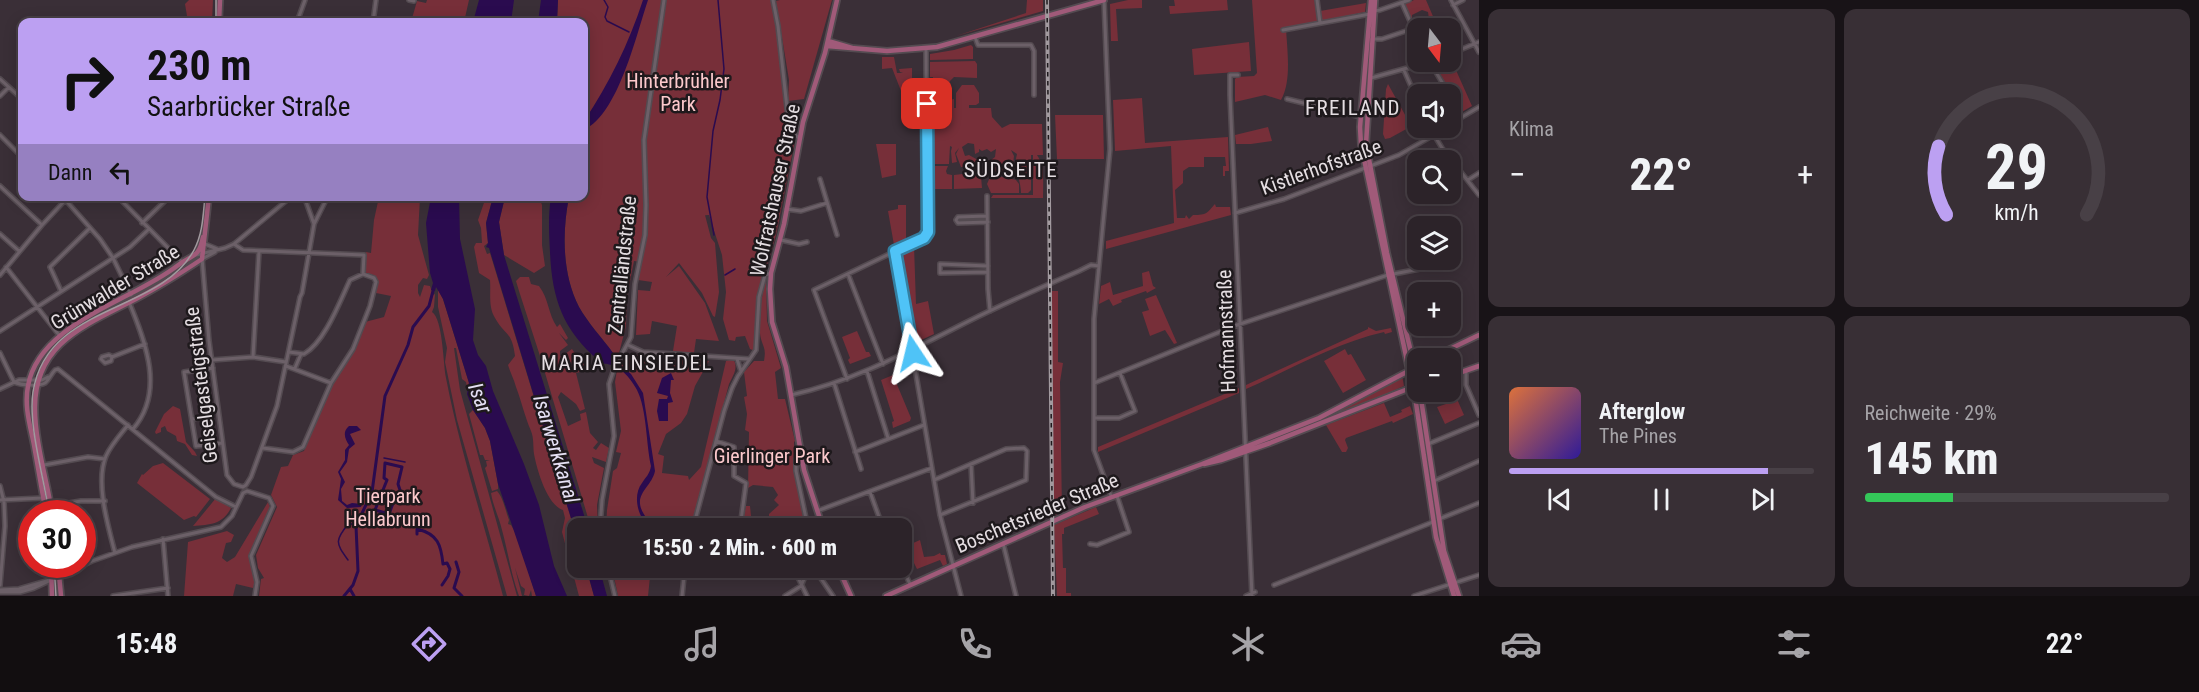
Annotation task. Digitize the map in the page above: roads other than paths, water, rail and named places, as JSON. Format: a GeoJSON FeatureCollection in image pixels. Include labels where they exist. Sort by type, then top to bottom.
{"type":"FeatureCollection","features":[{"type":"Feature","properties":{"kind":"main road"},"geometry":{"type":"LineString","coordinates":[[219,18],[220,0]]}},
{"type":"Feature","properties":{"kind":"main road","name":"Wolfratshauser Straße"},"geometry":{"type":"LineString","coordinates":[[819,518],[801,454],[784,357],[770,313],[771,273],[799,138],[837,0]]}},
{"type":"Feature","properties":{"kind":"main road"},"geometry":{"type":"LineString","coordinates":[[827,43],[854,49],[892,51],[926,48],[975,37],[1104,0]]}},
{"type":"Feature","properties":{"kind":"main road"},"geometry":{"type":"LineString","coordinates":[[1368,166],[1361,145],[1361,117],[1373,0]]}},
{"type":"Feature","properties":{"kind":"main road"},"geometry":{"type":"LineString","coordinates":[[1372,12],[1365,129],[1368,166],[1407,358]]}},
{"type":"Feature","properties":{"kind":"main road","name":"Grünwalder Straße"},"geometry":{"type":"LineString","coordinates":[[50,500],[35,417],[38,382],[48,359],[66,338],[81,327],[129,303],[193,265],[201,255],[208,201]]}},
{"type":"Feature","properties":{"kind":"main road","name":"Grünwalder Straße"},"geometry":{"type":"LineString","coordinates":[[43,498],[27,408],[29,382],[39,361],[59,336],[81,320],[130,295],[182,262],[201,255]]}},
{"type":"Feature","properties":{"kind":"main road"},"geometry":{"type":"LineString","coordinates":[[182,262],[185,265],[184,270]]}},
{"type":"Feature","properties":{"kind":"main road"},"geometry":{"type":"LineString","coordinates":[[1401,323],[1410,348]]}},
{"type":"Feature","properties":{"kind":"main road"},"geometry":{"type":"LineString","coordinates":[[1452,348],[1479,335]]}},
{"type":"Feature","properties":{"kind":"main road"},"geometry":{"type":"LineString","coordinates":[[1461,373],[1479,366]]}},
{"type":"Feature","properties":{"kind":"main road","name":"Boschetsrieder Straße"},"geometry":{"type":"LineString","coordinates":[[886,596],[1114,495],[1202,464],[1211,463],[1334,411],[1407,371]]}},
{"type":"Feature","properties":{"kind":"main road","name":"Boschetsrieder Straße"},"geometry":{"type":"LineString","coordinates":[[1245,449],[1407,387]]}},
{"type":"Feature","properties":{"kind":"main road"},"geometry":{"type":"LineString","coordinates":[[1417,402],[1418,420],[1433,481],[1438,520]]}},
{"type":"Feature","properties":{"kind":"main road"},"geometry":{"type":"LineString","coordinates":[[1422,402],[1428,444],[1427,456],[1454,596]]}},
{"type":"Feature","properties":{"kind":"main road"},"geometry":{"type":"LineString","coordinates":[[1418,420],[1425,418]]}},
{"type":"Feature","properties":{"kind":"main road"},"geometry":{"type":"LineString","coordinates":[[60,578],[61,596]]}},
{"type":"Feature","properties":{"kind":"main road"},"geometry":{"type":"LineString","coordinates":[[843,578],[851,596]]}},
{"type":"Feature","properties":{"kind":"main road"},"geometry":{"type":"LineString","coordinates":[[51,580],[52,596]]}},
{"type":"Feature","properties":{"kind":"main road"},"geometry":{"type":"LineString","coordinates":[[1451,584],[1459,596]]}},
{"type":"Feature","properties":{"kind":"street"},"geometry":{"type":"LineString","coordinates":[[298,18],[305,0]]}},
{"type":"Feature","properties":{"kind":"street"},"geometry":{"type":"LineString","coordinates":[[374,18],[376,0]]}},
{"type":"Feature","properties":{"kind":"street"},"geometry":{"type":"LineString","coordinates":[[409,0],[414,1]]}},
{"type":"Feature","properties":{"kind":"street","name":"Zentralländstraße"},"geometry":{"type":"LineString","coordinates":[[601,518],[614,436],[609,384],[632,332],[636,278],[645,235],[644,140],[664,0]]}},
{"type":"Feature","properties":{"kind":"street"},"geometry":{"type":"LineString","coordinates":[[773,0],[788,117],[793,133],[799,138]]}},
{"type":"Feature","properties":{"kind":"street"},"geometry":{"type":"LineString","coordinates":[[1090,544],[1097,545],[1129,532],[1094,452],[1094,319],[1110,160],[1104,0]]}},
{"type":"Feature","properties":{"kind":"street"},"geometry":{"type":"LineString","coordinates":[[1317,0],[1320,23]]}},
{"type":"Feature","properties":{"kind":"street"},"geometry":{"type":"LineString","coordinates":[[1283,30],[1372,12],[1409,0]]}},
{"type":"Feature","properties":{"kind":"street"},"geometry":{"type":"LineString","coordinates":[[1451,0],[1477,43],[1479,52]]}},
{"type":"Feature","properties":{"kind":"street"},"geometry":{"type":"LineString","coordinates":[[1454,4],[1462,0]]}},
{"type":"Feature","properties":{"kind":"street"},"geometry":{"type":"LineString","coordinates":[[1402,3],[1408,18]]}},
{"type":"Feature","properties":{"kind":"street"},"geometry":{"type":"LineString","coordinates":[[1372,39],[1382,39],[1407,31]]}},
{"type":"Feature","properties":{"kind":"street"},"geometry":{"type":"LineString","coordinates":[[975,37],[978,45],[1031,45],[1034,51],[1034,95]]}},
{"type":"Feature","properties":{"kind":"street"},"geometry":{"type":"LineString","coordinates":[[1461,50],[1477,43]]}},
{"type":"Feature","properties":{"kind":"street"},"geometry":{"type":"LineString","coordinates":[[847,379],[814,290],[927,236],[926,48]]}},
{"type":"Feature","properties":{"kind":"street"},"geometry":{"type":"LineString","coordinates":[[1369,78],[1407,69]]}},
{"type":"Feature","properties":{"kind":"street"},"geometry":{"type":"LineString","coordinates":[[1404,70],[1410,84]]}},
{"type":"Feature","properties":{"kind":"street","name":"Hofmannstraße"},"geometry":{"type":"LineString","coordinates":[[1238,75],[1230,75],[1253,594]]}},
{"type":"Feature","properties":{"kind":"street"},"geometry":{"type":"LineString","coordinates":[[0,79],[18,95]]}},
{"type":"Feature","properties":{"kind":"street"},"geometry":{"type":"LineString","coordinates":[[0,96],[9,87]]}},
{"type":"Feature","properties":{"kind":"street"},"geometry":{"type":"LineString","coordinates":[[1287,99],[1361,117]]}},
{"type":"Feature","properties":{"kind":"street"},"geometry":{"type":"LineString","coordinates":[[1461,117],[1479,107]]}},
{"type":"Feature","properties":{"kind":"street"},"geometry":{"type":"LineString","coordinates":[[0,135],[18,153]]}},
{"type":"Feature","properties":{"kind":"street","name":"Kistlerhofstraße"},"geometry":{"type":"LineString","coordinates":[[1235,213],[1284,199],[1401,154],[1430,138]]}},
{"type":"Feature","properties":{"kind":"street"},"geometry":{"type":"LineString","coordinates":[[1436,138],[1479,195]]}},
{"type":"Feature","properties":{"kind":"street"},"geometry":{"type":"LineString","coordinates":[[1468,180],[1479,173]]}},
{"type":"Feature","properties":{"kind":"street"},"geometry":{"type":"LineString","coordinates":[[820,179],[837,235]]}},
{"type":"Feature","properties":{"kind":"street"},"geometry":{"type":"LineString","coordinates":[[0,186],[42,225]]}},
{"type":"Feature","properties":{"kind":"street"},"geometry":{"type":"LineString","coordinates":[[987,196],[990,311]]}},
{"type":"Feature","properties":{"kind":"street"},"geometry":{"type":"LineString","coordinates":[[0,275],[65,201],[113,258],[130,295]]}},
{"type":"Feature","properties":{"kind":"street"},"geometry":{"type":"LineString","coordinates":[[122,201],[182,262]]}},
{"type":"Feature","properties":{"kind":"street"},"geometry":{"type":"LineString","coordinates":[[142,223],[165,201]]}},
{"type":"Feature","properties":{"kind":"street"},"geometry":{"type":"LineString","coordinates":[[201,255],[234,244],[286,201]]}},
{"type":"Feature","properties":{"kind":"street"},"geometry":{"type":"LineString","coordinates":[[306,201],[314,224]]}},
{"type":"Feature","properties":{"kind":"street"},"geometry":{"type":"LineString","coordinates":[[295,368],[301,354],[310,349],[335,314],[350,280],[363,274],[371,276],[375,280],[370,306],[353,349],[331,382],[303,447],[293,452],[263,448],[277,406],[302,293],[314,224],[326,201]]}},
{"type":"Feature","properties":{"kind":"street"},"geometry":{"type":"LineString","coordinates":[[786,209],[801,211],[827,203]]}},
{"type":"Feature","properties":{"kind":"street"},"geometry":{"type":"LineString","coordinates":[[987,216],[958,217],[956,220],[958,222],[988,222]]}},
{"type":"Feature","properties":{"kind":"street"},"geometry":{"type":"LineString","coordinates":[[61,291],[50,267],[90,228]]}},
{"type":"Feature","properties":{"kind":"street"},"geometry":{"type":"LineString","coordinates":[[0,331],[130,247],[149,229]]}},
{"type":"Feature","properties":{"kind":"street"},"geometry":{"type":"LineString","coordinates":[[0,234],[19,251]]}},
{"type":"Feature","properties":{"kind":"street"},"geometry":{"type":"LineString","coordinates":[[779,240],[799,244],[807,242]]}},
{"type":"Feature","properties":{"kind":"street"},"geometry":{"type":"LineString","coordinates":[[234,244],[240,249],[259,251],[364,255],[363,274]]}},
{"type":"Feature","properties":{"kind":"street"},"geometry":{"type":"LineString","coordinates":[[203,246],[219,250]]}},
{"type":"Feature","properties":{"kind":"street"},"geometry":{"type":"LineString","coordinates":[[253,357],[259,251]]}},
{"type":"Feature","properties":{"kind":"street"},"geometry":{"type":"LineString","coordinates":[[895,251],[940,515],[961,596]]}},
{"type":"Feature","properties":{"kind":"street"},"geometry":{"type":"LineString","coordinates":[[173,254],[174,269]]}},
{"type":"Feature","properties":{"kind":"street","name":"Geiselgasteigstraße"},"geometry":{"type":"LineString","coordinates":[[201,255],[227,475],[231,482],[241,487],[246,485],[263,448]]}},
{"type":"Feature","properties":{"kind":"street"},"geometry":{"type":"LineString","coordinates":[[988,266],[940,264],[938,267],[940,273],[988,272]]}},
{"type":"Feature","properties":{"kind":"street"},"geometry":{"type":"LineString","coordinates":[[193,265],[204,271]]}},
{"type":"Feature","properties":{"kind":"street"},"geometry":{"type":"LineString","coordinates":[[791,395],[834,384],[867,372],[990,311],[1086,268],[1100,266]]}},
{"type":"Feature","properties":{"kind":"street"},"geometry":{"type":"LineString","coordinates":[[6,267],[59,336]]}},
{"type":"Feature","properties":{"kind":"street"},"geometry":{"type":"LineString","coordinates":[[1094,382],[1240,324],[1390,274],[1413,270]]}},
{"type":"Feature","properties":{"kind":"street"},"geometry":{"type":"LineString","coordinates":[[696,518],[724,411],[741,371],[757,345],[759,297],[765,275],[771,273]]}},
{"type":"Feature","properties":{"kind":"street"},"geometry":{"type":"LineString","coordinates":[[848,274],[883,364]]}},
{"type":"Feature","properties":{"kind":"street"},"geometry":{"type":"LineString","coordinates":[[129,303],[145,344],[150,371],[150,396],[146,410],[133,429]]}},
{"type":"Feature","properties":{"kind":"street"},"geometry":{"type":"LineString","coordinates":[[112,357],[145,344]]}},
{"type":"Feature","properties":{"kind":"street"},"geometry":{"type":"LineString","coordinates":[[628,345],[643,352],[736,359],[751,358]]}},
{"type":"Feature","properties":{"kind":"street"},"geometry":{"type":"LineString","coordinates":[[289,352],[301,354]]}},
{"type":"Feature","properties":{"kind":"street"},"geometry":{"type":"LineString","coordinates":[[0,353],[14,382]]}},
{"type":"Feature","properties":{"kind":"street"},"geometry":{"type":"LineString","coordinates":[[212,360],[253,357],[286,364],[331,382]]}},
{"type":"Feature","properties":{"kind":"street"},"geometry":{"type":"LineString","coordinates":[[736,359],[741,371]]}},
{"type":"Feature","properties":{"kind":"street"},"geometry":{"type":"LineString","coordinates":[[213,368],[184,372],[196,446],[223,442]]}},
{"type":"Feature","properties":{"kind":"street"},"geometry":{"type":"LineString","coordinates":[[0,389],[14,382],[38,382],[58,369],[216,497],[236,507]]}},
{"type":"Feature","properties":{"kind":"street"},"geometry":{"type":"LineString","coordinates":[[1466,371],[1466,385],[1479,414]]}},
{"type":"Feature","properties":{"kind":"street"},"geometry":{"type":"LineString","coordinates":[[867,372],[889,438]]}},
{"type":"Feature","properties":{"kind":"street"},"geometry":{"type":"LineString","coordinates":[[1094,418],[1119,418],[1135,411],[1120,373]]}},
{"type":"Feature","properties":{"kind":"street"},"geometry":{"type":"LineString","coordinates":[[834,384],[861,469]]}},
{"type":"Feature","properties":{"kind":"street"},"geometry":{"type":"LineString","coordinates":[[192,419],[200,418]]}},
{"type":"Feature","properties":{"kind":"street"},"geometry":{"type":"LineString","coordinates":[[1428,444],[1479,423]]}},
{"type":"Feature","properties":{"kind":"street"},"geometry":{"type":"LineString","coordinates":[[115,553],[109,530],[102,474],[105,459],[128,425]]}},
{"type":"Feature","properties":{"kind":"street"},"geometry":{"type":"LineString","coordinates":[[855,452],[924,425]]}},
{"type":"Feature","properties":{"kind":"street"},"geometry":{"type":"LineString","coordinates":[[716,441],[734,447],[734,476],[746,483],[741,518]]}},
{"type":"Feature","properties":{"kind":"street"},"geometry":{"type":"LineString","coordinates":[[934,480],[1006,449],[1026,449],[1026,480],[940,515]]}},
{"type":"Feature","properties":{"kind":"street"},"geometry":{"type":"LineString","coordinates":[[801,454],[796,459],[796,471],[806,518]]}},
{"type":"Feature","properties":{"kind":"street"},"geometry":{"type":"LineString","coordinates":[[44,465],[88,457],[105,459]]}},
{"type":"Feature","properties":{"kind":"street"},"geometry":{"type":"LineString","coordinates":[[1433,481],[1479,461]]}},
{"type":"Feature","properties":{"kind":"street"},"geometry":{"type":"LineString","coordinates":[[971,464],[973,503]]}},
{"type":"Feature","properties":{"kind":"street"},"geometry":{"type":"LineString","coordinates":[[817,511],[932,468]]}},
{"type":"Feature","properties":{"kind":"street"},"geometry":{"type":"LineString","coordinates":[[0,486],[4,548],[0,585]]}},
{"type":"Feature","properties":{"kind":"street"},"geometry":{"type":"LineString","coordinates":[[96,561],[164,538],[221,527],[230,520],[241,496],[247,491],[265,496],[272,503],[272,510],[251,556],[257,578],[255,596]]}},
{"type":"Feature","properties":{"kind":"street"},"geometry":{"type":"LineString","coordinates":[[870,492],[880,518]]}},
{"type":"Feature","properties":{"kind":"street"},"geometry":{"type":"LineString","coordinates":[[2,500],[43,498]]}},
{"type":"Feature","properties":{"kind":"street"},"geometry":{"type":"LineString","coordinates":[[96,501],[105,501]]}},
{"type":"Feature","properties":{"kind":"street"},"geometry":{"type":"LineString","coordinates":[[1274,585],[1479,502]]}},
{"type":"Feature","properties":{"kind":"street"},"geometry":{"type":"LineString","coordinates":[[164,538],[168,596]]}},
{"type":"Feature","properties":{"kind":"street"},"geometry":{"type":"LineString","coordinates":[[1003,543],[1016,596]]}},
{"type":"Feature","properties":{"kind":"street"},"geometry":{"type":"LineString","coordinates":[[1414,596],[1479,574]]}},
{"type":"Feature","properties":{"kind":"street"},"geometry":{"type":"LineString","coordinates":[[0,591],[20,589],[56,578]]}},
{"type":"Feature","properties":{"kind":"street"},"geometry":{"type":"LineString","coordinates":[[611,578],[615,596]]}},
{"type":"Feature","properties":{"kind":"street"},"geometry":{"type":"LineString","coordinates":[[682,596],[684,578]]}},
{"type":"Feature","properties":{"kind":"street"},"geometry":{"type":"LineString","coordinates":[[798,578],[807,596]]}},
{"type":"Feature","properties":{"kind":"street"},"geometry":{"type":"LineString","coordinates":[[785,596],[801,586],[805,578]]}},
{"type":"Feature","properties":{"kind":"street"},"geometry":{"type":"LineString","coordinates":[[819,578],[833,596]]}},
{"type":"Feature","properties":{"kind":"street"},"geometry":{"type":"LineString","coordinates":[[907,578],[910,585]]}},
{"type":"Feature","properties":{"kind":"street"},"geometry":{"type":"LineString","coordinates":[[113,596],[168,588]]}},
{"type":"Feature","properties":{"kind":"street"},"geometry":{"type":"LineString","coordinates":[[1246,596],[1253,594]]}},
{"type":"Feature","properties":{"kind":"water"},"geometry":{"type":"Polygon","coordinates":[[[479,0],[514,0],[512,18],[474,18],[479,0]]]}},
{"type":"Feature","properties":{"kind":"water"},"geometry":{"type":"Polygon","coordinates":[[[541,0],[558,0],[557,18],[539,18],[541,0]]]}},
{"type":"Feature","properties":{"kind":"water"},"geometry":{"type":"Polygon","coordinates":[[[643,0],[648,0],[625,72],[607,107],[588,127],[588,115],[618,63],[643,0]]]}},
{"type":"Feature","properties":{"kind":"water","name":"Isar"},"geometry":{"type":"Polygon","coordinates":[[[430,201],[459,201],[460,239],[475,309],[473,340],[478,355],[486,366],[493,391],[524,464],[539,505],[554,566],[567,596],[536,596],[498,484],[490,441],[467,394],[469,383],[443,299],[436,287],[435,291],[431,290],[433,283],[430,273],[426,223],[430,201]]]}},
{"type":"Feature","properties":{"kind":"water","name":"Isarwerkkanal"},"geometry":{"type":"Polygon","coordinates":[[[492,201],[504,201],[499,222],[504,255],[585,518],[571,518],[489,248],[486,247],[488,243],[486,223],[492,201]]]}},
{"type":"Feature","properties":{"kind":"water"},"geometry":{"type":"Polygon","coordinates":[[[550,201],[568,201],[565,224],[565,253],[573,294],[591,325],[613,353],[612,358],[631,374],[643,393],[655,471],[640,499],[642,511],[647,518],[642,518],[637,500],[639,488],[649,474],[651,466],[645,417],[640,398],[632,382],[622,371],[615,366],[600,362],[586,349],[561,312],[553,284],[549,224],[550,201]]]}},
{"type":"Feature","properties":{"kind":"water"},"geometry":{"type":"Polygon","coordinates":[[[671,373],[674,380],[671,380],[670,393],[673,402],[668,403],[668,421],[659,421],[657,411],[659,399],[667,399],[668,396],[657,393],[662,378],[671,373]]]}},
{"type":"Feature","properties":{"kind":"water"},"geometry":{"type":"Polygon","coordinates":[[[349,426],[357,426],[361,430],[350,434],[355,444],[349,449],[347,462],[340,472],[345,482],[341,489],[342,501],[347,505],[362,504],[361,507],[347,508],[338,500],[341,479],[338,472],[345,460],[345,450],[349,445],[345,433],[349,426]]]}},
{"type":"Feature","properties":{"kind":"water"},"geometry":{"type":"Polygon","coordinates":[[[589,578],[602,578],[607,596],[594,596],[589,578]]]}},
{"type":"Feature","properties":{"kind":"waterway"},"geometry":{"type":"LineString","coordinates":[[604,0],[608,7],[605,17],[607,21],[629,32]]}},
{"type":"Feature","properties":{"kind":"waterway"},"geometry":{"type":"LineString","coordinates":[[714,235],[707,197],[713,131],[724,69],[718,0]]}},
{"type":"Feature","properties":{"kind":"waterway"},"geometry":{"type":"LineString","coordinates":[[725,275],[735,269]]}},
{"type":"Feature","properties":{"kind":"waterway"},"geometry":{"type":"LineString","coordinates":[[344,596],[353,585],[358,571],[356,526],[372,492],[385,396],[408,345],[413,327],[429,306],[433,291]]}},
{"type":"Feature","properties":{"kind":"waterway"},"geometry":{"type":"LineString","coordinates":[[384,458],[405,462]]}},
{"type":"Feature","properties":{"kind":"waterway"},"geometry":{"type":"LineString","coordinates":[[400,496],[396,495],[389,514],[375,510],[387,480],[384,478],[385,463],[402,467],[398,484],[401,493]]}},
{"type":"Feature","properties":{"kind":"waterway"},"geometry":{"type":"LineString","coordinates":[[348,560],[338,542],[349,523],[356,526]]}},
{"type":"Feature","properties":{"kind":"waterway"},"geometry":{"type":"LineString","coordinates":[[417,534],[417,529],[424,531],[437,541],[443,564],[447,563],[450,569],[442,585]]}},
{"type":"Feature","properties":{"kind":"waterway"},"geometry":{"type":"LineString","coordinates":[[456,562],[459,572],[454,588],[462,596]]}},
{"type":"Feature","properties":{"kind":"waterway"},"geometry":{"type":"LineString","coordinates":[[350,589],[354,596]]}},
{"type":"Feature","properties":{"kind":"tram line"},"geometry":{"type":"LineString","coordinates":[[216,0],[216,18]]}},
{"type":"Feature","properties":{"kind":"tram line"},"geometry":{"type":"LineString","coordinates":[[47,500],[32,405],[33,392],[43,363],[59,341],[81,325],[156,287],[178,271],[197,244],[204,201]]}},
{"type":"Feature","properties":{"kind":"tram line"},"geometry":{"type":"LineString","coordinates":[[55,578],[56,596]]}},
{"type":"Feature","properties":{"kind":"railway"},"geometry":{"type":"LineString","coordinates":[[1047,0],[1053,596]]}},
{"type":"Feature","properties":{"kind":"district","name":"FREILAND"},"geometry":{"type":"Point","coordinates":[1353,108]}},
{"type":"Feature","properties":{"kind":"district","name":"SÜDSEITE"},"geometry":{"type":"Point","coordinates":[1011,170]}},
{"type":"Feature","properties":{"kind":"district","name":"MARIA EINSIEDEL"},"geometry":{"type":"Point","coordinates":[627,363]}},
{"type":"Feature","properties":{"kind":"park label","name":"Hinterbrühler Park"},"geometry":{"type":"Point","coordinates":[678,92]}},
{"type":"Feature","properties":{"kind":"park label","name":"Gierlinger Park"},"geometry":{"type":"Point","coordinates":[772,456]}},
{"type":"Feature","properties":{"kind":"park label","name":"Tierpark Hellabrunn"},"geometry":{"type":"Point","coordinates":[388,508]}}]}
